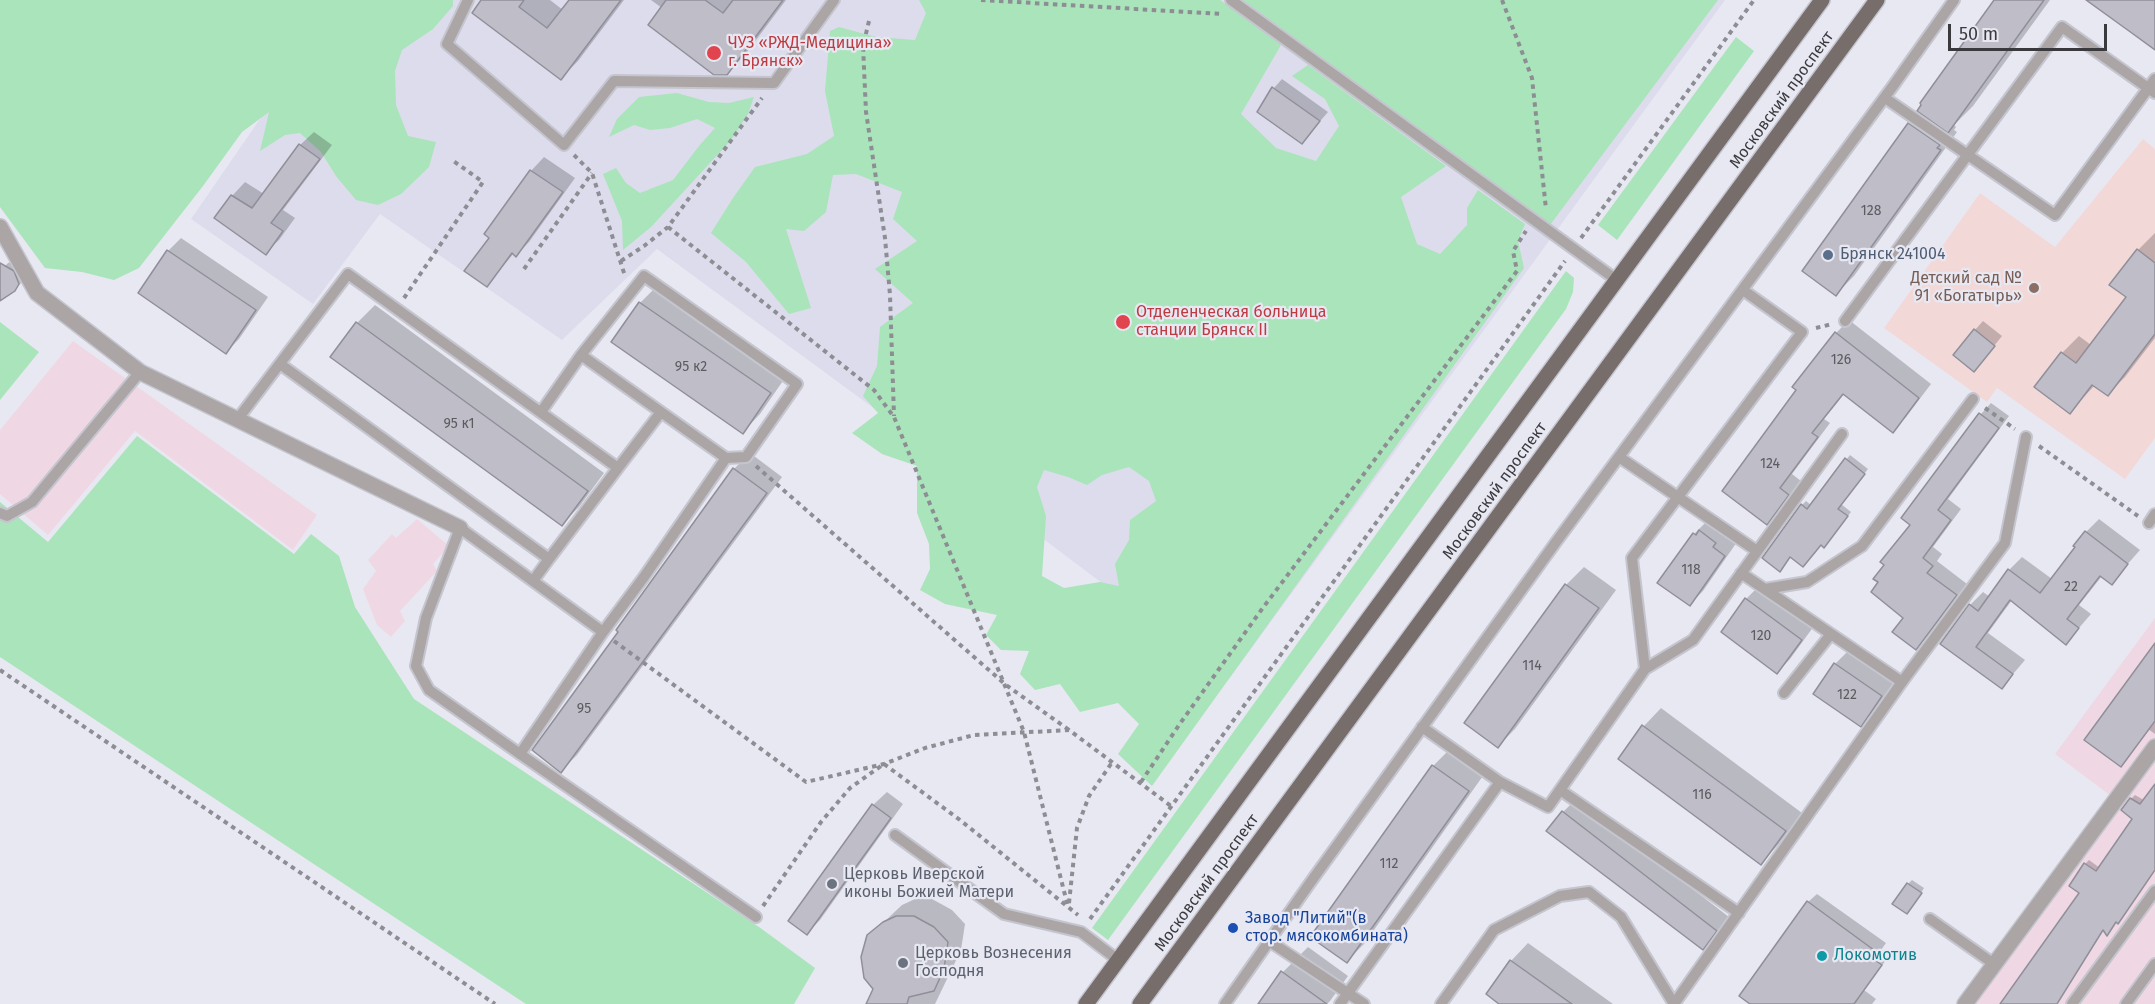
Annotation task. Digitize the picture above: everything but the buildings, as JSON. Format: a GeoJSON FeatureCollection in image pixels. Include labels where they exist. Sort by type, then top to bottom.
{"type":"FeatureCollection","features":[{"type":"Feature","properties":{"kind":"main road","name":"Московский проспект"},"geometry":{"type":"LineString","coordinates":[[1086,1004],[1822,0]]}},
{"type":"Feature","properties":{"kind":"main road","name":"Московский проспект"},"geometry":{"type":"LineString","coordinates":[[1140,1004],[1877,0]]}},
{"type":"Feature","properties":{"kind":"street"},"geometry":{"type":"LineString","coordinates":[[0,227],[37,293],[140,372],[460,528]]}},
{"type":"Feature","properties":{"kind":"street"},"geometry":{"type":"LineString","coordinates":[[1965,1004],[2155,747]]}},
{"type":"Feature","properties":{"kind":"lane"},"geometry":{"type":"LineString","coordinates":[[468,0],[447,44],[564,145],[614,81],[774,83],[834,0]]}},
{"type":"Feature","properties":{"kind":"lane"},"geometry":{"type":"LineString","coordinates":[[1231,0],[1618,281]]}},
{"type":"Feature","properties":{"kind":"lane"},"geometry":{"type":"LineString","coordinates":[[1225,1004],[1422,727],[1885,98],[1954,0]]}},
{"type":"Feature","properties":{"kind":"lane"},"geometry":{"type":"LineString","coordinates":[[1845,321],[1968,155],[2062,27],[2153,87],[2055,215],[1968,155],[1885,98]]}},
{"type":"Feature","properties":{"kind":"lane"},"geometry":{"type":"LineString","coordinates":[[237,420],[348,274],[618,468]]}},
{"type":"Feature","properties":{"kind":"lane"},"geometry":{"type":"LineString","coordinates":[[541,412],[581,356],[644,276],[797,384],[746,457],[726,458],[581,356]]}},
{"type":"Feature","properties":{"kind":"lane"},"geometry":{"type":"LineString","coordinates":[[1645,669],[1632,558],[1802,332],[1743,290]]}},
{"type":"Feature","properties":{"kind":"lane"},"geometry":{"type":"LineString","coordinates":[[280,364],[549,559]]}},
{"type":"Feature","properties":{"kind":"lane"},"geometry":{"type":"LineString","coordinates":[[0,513],[7,516],[32,502],[140,372]]}},
{"type":"Feature","properties":{"kind":"lane"},"geometry":{"type":"LineString","coordinates":[[1765,589],[1807,582],[1862,546],[1973,399]]}},
{"type":"Feature","properties":{"kind":"lane"},"geometry":{"type":"LineString","coordinates":[[533,581],[661,412]]}},
{"type":"Feature","properties":{"kind":"lane"},"geometry":{"type":"LineString","coordinates":[[1422,727],[1500,782],[1548,807],[1645,669],[1693,640],[1842,434]]}},
{"type":"Feature","properties":{"kind":"lane"},"geometry":{"type":"LineString","coordinates":[[1441,1004],[1494,930],[1560,896],[1589,892],[1621,917],[1674,1004],[1902,682],[2005,543],[2026,438]]}},
{"type":"Feature","properties":{"kind":"lane"},"geometry":{"type":"LineString","coordinates":[[1619,457],[1757,551]]}},
{"type":"Feature","properties":{"kind":"lane"},"geometry":{"type":"LineString","coordinates":[[520,754],[726,458]]}},
{"type":"Feature","properties":{"kind":"lane"},"geometry":{"type":"LineString","coordinates":[[603,632],[460,528],[426,618],[416,666],[429,690],[756,916]]}},
{"type":"Feature","properties":{"kind":"lane"},"geometry":{"type":"LineString","coordinates":[[1741,573],[1902,682]]}},
{"type":"Feature","properties":{"kind":"lane"},"geometry":{"type":"LineString","coordinates":[[1784,693],[1831,634]]}},
{"type":"Feature","properties":{"kind":"lane"},"geometry":{"type":"LineString","coordinates":[[1340,1004],[1500,782]]}},
{"type":"Feature","properties":{"kind":"lane"},"geometry":{"type":"LineString","coordinates":[[1560,790],[1739,913]]}},
{"type":"Feature","properties":{"kind":"lane"},"geometry":{"type":"LineString","coordinates":[[895,835],[1004,914],[1081,932],[1118,960]]}},
{"type":"Feature","properties":{"kind":"lane"},"geometry":{"type":"LineString","coordinates":[[2072,1004],[2155,891]]}},
{"type":"Feature","properties":{"kind":"lane"},"geometry":{"type":"LineString","coordinates":[[1930,919],[1994,964]]}},
{"type":"Feature","properties":{"kind":"lane"},"geometry":{"type":"LineString","coordinates":[[1269,941],[1364,1004]]}},
{"type":"Feature","properties":{"kind":"lane"},"geometry":{"type":"LineString","coordinates":[[2126,1004],[2155,964]]}},
{"type":"Feature","properties":{"kind":"path"},"geometry":{"type":"LineString","coordinates":[[981,0],[1252,16]]}},
{"type":"Feature","properties":{"kind":"path"},"geometry":{"type":"LineString","coordinates":[[1502,0],[1532,78],[1547,214],[1543,228]]}},
{"type":"Feature","properties":{"kind":"path"},"geometry":{"type":"LineString","coordinates":[[884,764],[960,820],[1088,922],[1754,0]]}},
{"type":"Feature","properties":{"kind":"path"},"geometry":{"type":"LineString","coordinates":[[869,21],[863,46],[866,112],[885,238],[890,295],[894,417]]}},
{"type":"Feature","properties":{"kind":"path"},"geometry":{"type":"LineString","coordinates":[[564,145],[592,173],[621,261],[668,227],[774,83]]}},
{"type":"Feature","properties":{"kind":"path"},"geometry":{"type":"LineString","coordinates":[[396,309],[483,182],[452,160]]}},
{"type":"Feature","properties":{"kind":"path"},"geometry":{"type":"LineString","coordinates":[[524,269],[592,173]]}},
{"type":"Feature","properties":{"kind":"path"},"geometry":{"type":"LineString","coordinates":[[1141,782],[1262,609],[1517,272],[1513,251],[1533,220]]}},
{"type":"Feature","properties":{"kind":"path"},"geometry":{"type":"LineString","coordinates":[[668,227],[874,390],[894,417],[1024,732],[1068,907]]}},
{"type":"Feature","properties":{"kind":"path"},"geometry":{"type":"LineString","coordinates":[[1802,332],[1845,321]]}},
{"type":"Feature","properties":{"kind":"path"},"geometry":{"type":"LineString","coordinates":[[1973,399],[2026,438],[2152,518]]}},
{"type":"Feature","properties":{"kind":"path"},"geometry":{"type":"LineString","coordinates":[[746,457],[1006,686],[1113,761],[1171,806]]}},
{"type":"Feature","properties":{"kind":"path"},"geometry":{"type":"LineString","coordinates":[[603,632],[806,783],[884,764],[925,748],[974,735],[1070,730]]}},
{"type":"Feature","properties":{"kind":"path"},"geometry":{"type":"LineString","coordinates":[[0,670],[495,1004]]}},
{"type":"Feature","properties":{"kind":"path"},"geometry":{"type":"LineString","coordinates":[[1068,907],[1077,828],[1089,796],[1113,761]]}},
{"type":"Feature","properties":{"kind":"path"},"geometry":{"type":"LineString","coordinates":[[756,916],[821,822],[850,788],[884,764]]}},
{"type":"Feature","properties":{"kind":"shaded area","name":"Отделенческая больница станции Брянск II"},"geometry":{"type":"Polygon","coordinates":[[[340,0],[1725,0],[1229,679],[887,418],[657,249],[562,340],[380,214],[313,304],[191,219],[340,0]]]}},
{"type":"Feature","properties":{"kind":"shaded area","name":"Детский сад № 91 «Богатырь»"},"geometry":{"type":"Polygon","coordinates":[[[2143,139],[2155,149],[2155,438],[2125,479],[1997,388],[1987,402],[1884,328],[1980,193],[2055,247],[2143,139]]]}},
{"type":"Feature","properties":{"kind":"shaded area"},"geometry":{"type":"Polygon","coordinates":[[[73,341],[317,515],[293,550],[135,431],[48,535],[0,494],[0,430],[73,341]]]}},
{"type":"Feature","properties":{"kind":"shaded area"},"geometry":{"type":"Polygon","coordinates":[[[417,519],[449,546],[433,564],[437,571],[400,611],[405,621],[391,637],[377,625],[363,589],[376,571],[368,560],[392,534],[396,538],[417,519]]]}},
{"type":"Feature","properties":{"kind":"shaded area"},"geometry":{"type":"Polygon","coordinates":[[[2155,618],[2155,1004],[1965,1004],[2115,799],[2055,754],[2155,618]]]}},
{"type":"Feature","properties":{"kind":"green space"},"geometry":{"type":"Polygon","coordinates":[[[0,0],[453,0],[453,6],[433,29],[402,50],[395,71],[396,105],[408,136],[436,142],[429,167],[401,194],[378,205],[356,200],[336,176],[321,152],[300,133],[285,135],[260,151],[269,112],[242,132],[139,268],[114,280],[82,272],[45,268],[0,207],[0,0]]]}},
{"type":"Feature","properties":{"kind":"green space"},"geometry":{"type":"Polygon","coordinates":[[[919,0],[1220,0],[1281,45],[1241,114],[1276,148],[1316,161],[1339,126],[1325,99],[1292,76],[1308,65],[1446,166],[1401,197],[1417,244],[1440,254],[1467,225],[1467,208],[1478,190],[1525,224],[1518,241],[1524,268],[1152,786],[1118,754],[1139,724],[1118,703],[1080,712],[1060,684],[1035,690],[1020,674],[1029,651],[1001,650],[986,635],[997,615],[945,604],[920,590],[930,569],[929,544],[917,513],[917,466],[882,454],[852,433],[878,413],[863,396],[877,366],[880,327],[913,303],[875,269],[917,241],[893,219],[902,192],[856,174],[833,175],[826,212],[804,231],[786,229],[811,308],[789,314],[746,262],[711,233],[755,167],[807,154],[834,136],[825,91],[830,31],[839,27],[876,37],[915,40],[926,13],[919,0]],[[1129,467],[1102,475],[1087,485],[1044,470],[1037,487],[1046,516],[1042,576],[1064,588],[1100,582],[1119,586],[1115,564],[1129,540],[1130,520],[1156,501],[1149,481],[1129,467]]]}},
{"type":"Feature","properties":{"kind":"green space"},"geometry":{"type":"Polygon","coordinates":[[[1243,0],[1718,0],[1550,225],[1243,0]]]}},
{"type":"Feature","properties":{"kind":"green space"},"geometry":{"type":"Polygon","coordinates":[[[1736,37],[1754,51],[1617,240],[1598,225],[1736,37]]]}},
{"type":"Feature","properties":{"kind":"green space"},"geometry":{"type":"Polygon","coordinates":[[[677,93],[709,102],[729,103],[754,97],[748,114],[732,139],[651,227],[623,250],[622,221],[603,174],[616,168],[626,183],[640,193],[673,180],[715,128],[697,119],[670,128],[650,130],[634,125],[609,137],[617,119],[639,97],[677,93]]]}},
{"type":"Feature","properties":{"kind":"green space"},"geometry":{"type":"Polygon","coordinates":[[[1566,271],[1574,278],[1573,292],[1566,309],[1108,940],[1092,928],[1566,271]]]}},
{"type":"Feature","properties":{"kind":"green space"},"geometry":{"type":"Polygon","coordinates":[[[0,322],[39,352],[0,400],[0,322]]]}},
{"type":"Feature","properties":{"kind":"green space"},"geometry":{"type":"Polygon","coordinates":[[[137,436],[294,554],[311,534],[339,556],[355,607],[414,699],[759,927],[815,968],[794,1004],[526,1004],[0,657],[0,502],[48,542],[137,436]]]}},
{"type":"Feature","properties":{"kind":"place","name":"ЧУЗ «РЖД-Медицина» г. Брянск»"},"geometry":{"type":"Point","coordinates":[714,53]}},
{"type":"Feature","properties":{"kind":"place","name":"Брянск 241004"},"geometry":{"type":"Point","coordinates":[1828,255]}},
{"type":"Feature","properties":{"kind":"place","name":"Детский сад № 91 «Богатырь»"},"geometry":{"type":"Point","coordinates":[2034,288]}},
{"type":"Feature","properties":{"kind":"place","name":"Отделенческая больница станции Брянск II"},"geometry":{"type":"Point","coordinates":[1123,322]}},
{"type":"Feature","properties":{"kind":"place","name":"Церковь Иверской иконы Божией Матери"},"geometry":{"type":"Point","coordinates":[832,884]}},
{"type":"Feature","properties":{"kind":"place","name":"Завод \"Литий\"(в стор. мясокомбината)"},"geometry":{"type":"Point","coordinates":[1233,928]}},
{"type":"Feature","properties":{"kind":"place","name":"Локомотив"},"geometry":{"type":"Point","coordinates":[1822,956]}},
{"type":"Feature","properties":{"kind":"place","name":"Церковь Вознесения Господня"},"geometry":{"type":"Point","coordinates":[903,963]}}]}
